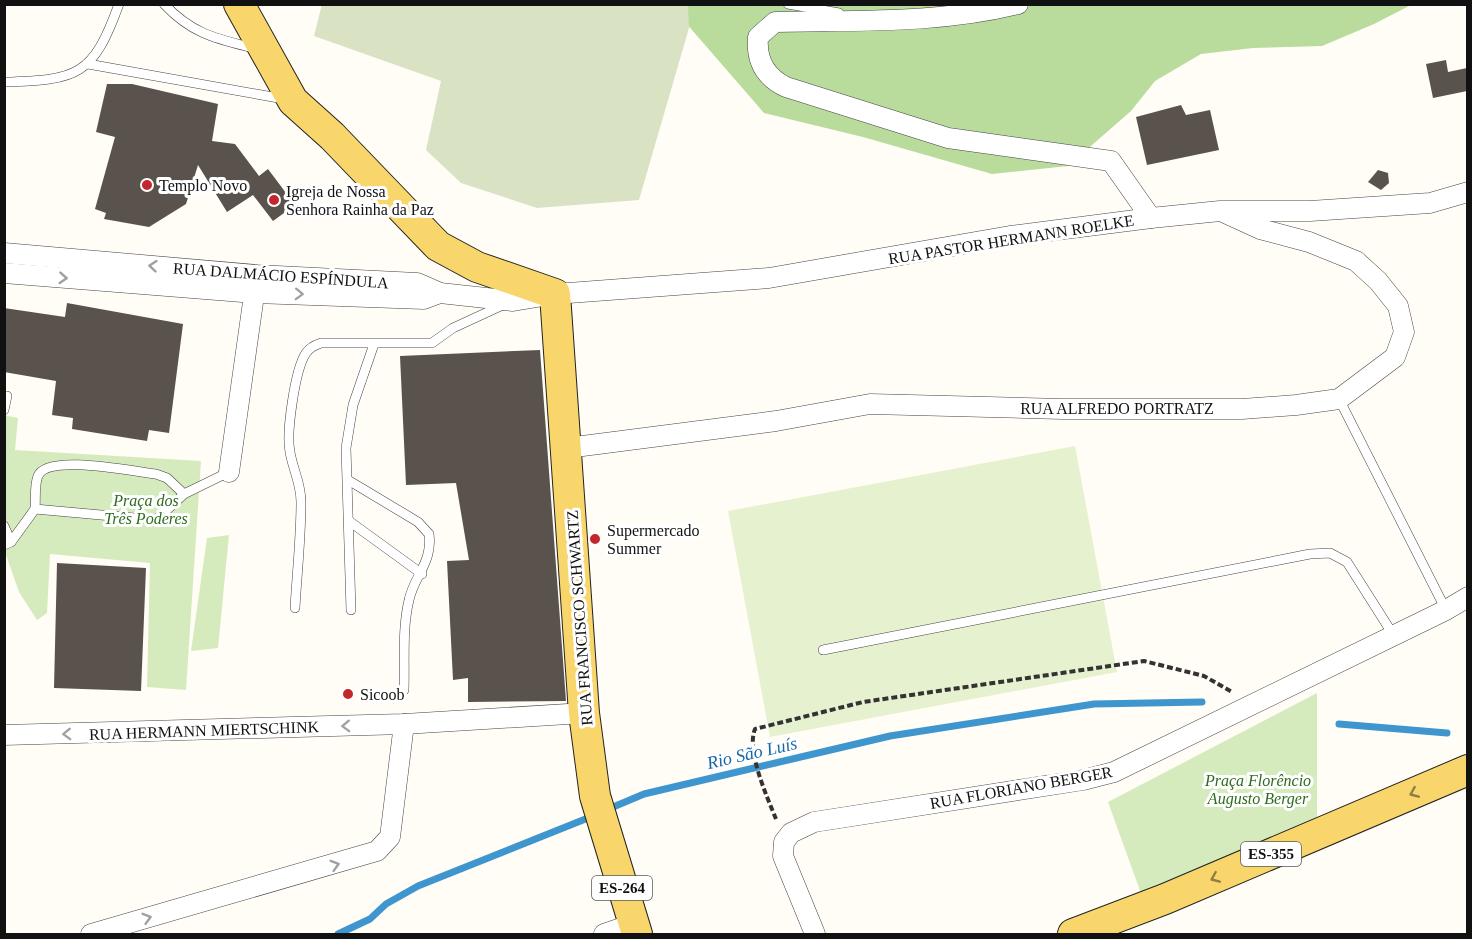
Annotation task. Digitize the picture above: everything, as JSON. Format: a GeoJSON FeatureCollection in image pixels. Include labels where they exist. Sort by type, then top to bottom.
{"type":"FeatureCollection","features":[{"type":"Feature","properties":{"kind":"main road"},"geometry":{"type":"LineString","coordinates":[[239,4],[263,51],[293,101],[332,136],[438,246],[477,267],[555,294]]}},
{"type":"Feature","properties":{"kind":"main road","name":"RUA FRANCISCO SCHWARTZ"},"geometry":{"type":"LineString","coordinates":[[555,294],[584,713],[595,796],[635,929]]}},
{"type":"Feature","properties":{"kind":"main road","name":"ES-355"},"geometry":{"type":"LineString","coordinates":[[1073,934],[1165,899],[1467,770]]}},
{"type":"Feature","properties":{"kind":"street"},"geometry":{"type":"LineString","coordinates":[[1018,4],[977,15],[940,19],[775,22],[758,38],[756,54],[765,71],[786,87],[948,138],[1111,161],[1151,218]]}},
{"type":"Feature","properties":{"kind":"street","name":"RUA PASTOR HERMANN ROELKE"},"geometry":{"type":"LineString","coordinates":[[555,294],[769,278],[1010,236],[1151,218],[1220,211],[1310,211],[1430,203],[1467,192]]}},
{"type":"Feature","properties":{"kind":"street"},"geometry":{"type":"LineString","coordinates":[[1220,211],[1260,229],[1309,242],[1356,261],[1378,281],[1398,306],[1404,332],[1395,357],[1339,399]]}},
{"type":"Feature","properties":{"kind":"street","name":"RUA DALMÁCIO ESPÍNDULA"},"geometry":{"type":"LineString","coordinates":[[4,253],[114,272],[256,284],[417,284],[440,293],[513,301],[555,294]]}},
{"type":"Feature","properties":{"kind":"street"},"geometry":{"type":"LineString","coordinates":[[4,273],[114,272]]}},
{"type":"Feature","properties":{"kind":"street"},"geometry":{"type":"LineString","coordinates":[[229,472],[256,284]]}},
{"type":"Feature","properties":{"kind":"street","name":"RUA ALFREDO PORTRATZ"},"geometry":{"type":"LineString","coordinates":[[567,448],[776,421],[870,404],[1062,409],[1242,409],[1339,399]]}},
{"type":"Feature","properties":{"kind":"street","name":"RUA FLORIANO BERGER"},"geometry":{"type":"LineString","coordinates":[[784,842],[791,833],[814,822],[1083,780],[1114,772],[1394,636],[1467,597]]}},
{"type":"Feature","properties":{"kind":"street","name":"RUA HERMANN MIERTSCHINK"},"geometry":{"type":"LineString","coordinates":[[5,732],[404,724],[584,713]]}},
{"type":"Feature","properties":{"kind":"street"},"geometry":{"type":"LineString","coordinates":[[91,934],[377,850],[390,837],[404,724]]}},
{"type":"Feature","properties":{"kind":"street"},"geometry":{"type":"LineString","coordinates":[[784,842],[783,856],[786,868],[815,934]]}},
{"type":"Feature","properties":{"kind":"street"},"geometry":{"type":"LineString","coordinates":[[604,934],[635,929]]}},
{"type":"Feature","properties":{"kind":"lane"},"geometry":{"type":"LineString","coordinates":[[4,81],[57,78],[77,72],[98,53],[119,4]]}},
{"type":"Feature","properties":{"kind":"lane"},"geometry":{"type":"LineString","coordinates":[[164,4],[188,26],[206,36],[263,51]]}},
{"type":"Feature","properties":{"kind":"lane"},"geometry":{"type":"LineString","coordinates":[[788,4],[889,19]]}},
{"type":"Feature","properties":{"kind":"lane"},"geometry":{"type":"LineString","coordinates":[[88,64],[293,101]]}},
{"type":"Feature","properties":{"kind":"lane"},"geometry":{"type":"LineString","coordinates":[[295,608],[301,500],[299,480],[289,451],[289,435],[299,371],[305,354],[311,347],[321,343],[432,343],[453,328],[513,301]]}},
{"type":"Feature","properties":{"kind":"lane"},"geometry":{"type":"LineString","coordinates":[[351,610],[346,448],[353,405],[374,344]]}},
{"type":"Feature","properties":{"kind":"lane"},"geometry":{"type":"LineString","coordinates":[[4,410],[6,396]]}},
{"type":"Feature","properties":{"kind":"lane"},"geometry":{"type":"LineString","coordinates":[[1339,399],[1446,610]]}},
{"type":"Feature","properties":{"kind":"lane"},"geometry":{"type":"LineString","coordinates":[[8,543],[35,509],[38,476],[43,470],[60,464],[156,474],[167,478],[184,494]]}},
{"type":"Feature","properties":{"kind":"lane"},"geometry":{"type":"LineString","coordinates":[[35,509],[156,520],[184,494],[229,472]]}},
{"type":"Feature","properties":{"kind":"lane"},"geometry":{"type":"LineString","coordinates":[[348,480],[418,522],[429,534],[428,560],[412,590],[406,615],[404,690]]}},
{"type":"Feature","properties":{"kind":"lane"},"geometry":{"type":"LineString","coordinates":[[350,521],[422,574]]}},
{"type":"Feature","properties":{"kind":"lane"},"geometry":{"type":"LineString","coordinates":[[4,526],[8,543]]}},
{"type":"Feature","properties":{"kind":"lane"},"geometry":{"type":"LineString","coordinates":[[823,650],[1310,554],[1330,553],[1347,562],[1394,636]]}},
{"type":"Feature","properties":{"kind":"path"},"geometry":{"type":"LineString","coordinates":[[784,842],[762,782],[751,739],[755,729],[863,702],[1144,661],[1204,676],[1254,705]]}},
{"type":"Feature","properties":{"kind":"green space"},"geometry":{"type":"Polygon","coordinates":[[[322,4],[688,5],[689,28],[639,200],[537,208],[461,183],[426,150],[441,81],[314,36],[322,4]]]}},
{"type":"Feature","properties":{"kind":"green space"},"geometry":{"type":"Polygon","coordinates":[[[678,5],[1411,5],[1322,46],[1253,48],[1201,54],[1155,81],[1131,111],[1068,166],[992,174],[863,137],[764,113],[679,15],[678,5]]]}},
{"type":"Feature","properties":{"kind":"green space","name":"Praça dos Três Poderes"},"geometry":{"type":"Polygon","coordinates":[[[4,415],[18,418],[15,450],[201,461],[186,690],[147,687],[150,563],[50,554],[47,613],[37,620],[19,592],[5,552],[4,415]]]}},
{"type":"Feature","properties":{"kind":"green space"},"geometry":{"type":"Polygon","coordinates":[[[1075,446],[1117,672],[770,737],[728,511],[1075,446]]]}},
{"type":"Feature","properties":{"kind":"green space"},"geometry":{"type":"Polygon","coordinates":[[[229,535],[218,648],[191,651],[207,538],[229,535]]]}},
{"type":"Feature","properties":{"kind":"green space","name":"Praça Florêncio Augusto Berger"},"geometry":{"type":"Polygon","coordinates":[[[1317,693],[1317,828],[1143,899],[1108,802],[1317,693]]]}},
{"type":"Feature","properties":{"kind":"building"},"geometry":{"type":"Polygon","coordinates":[[[1446,60],[1448,72],[1467,68],[1467,91],[1433,98],[1426,64],[1446,60]]]}},
{"type":"Feature","properties":{"kind":"building"},"geometry":{"type":"Polygon","coordinates":[[[107,84],[132,84],[218,104],[212,141],[235,144],[259,176],[268,169],[295,205],[273,221],[253,195],[227,212],[198,165],[186,204],[149,227],[104,219],[106,213],[95,209],[115,137],[96,132],[107,84]]]}},
{"type":"Feature","properties":{"kind":"building"},"geometry":{"type":"Polygon","coordinates":[[[1181,105],[1186,115],[1210,110],[1219,150],[1147,165],[1136,117],[1181,105]]]}},
{"type":"Feature","properties":{"kind":"building"},"geometry":{"type":"Polygon","coordinates":[[[1378,170],[1388,173],[1389,183],[1381,190],[1368,182],[1378,170]]]}},
{"type":"Feature","properties":{"kind":"building"},"geometry":{"type":"Polygon","coordinates":[[[67,303],[183,324],[169,433],[149,430],[147,441],[72,429],[73,418],[52,415],[56,381],[4,372],[4,308],[65,317],[67,303]]]}},
{"type":"Feature","properties":{"kind":"building"},"geometry":{"type":"Polygon","coordinates":[[[540,350],[566,701],[468,702],[468,678],[453,680],[447,561],[469,560],[456,483],[406,485],[400,356],[540,350]]]}},
{"type":"Feature","properties":{"kind":"building"},"geometry":{"type":"Polygon","coordinates":[[[57,563],[146,568],[141,691],[54,688],[57,563]]]}},
{"type":"Feature","properties":{"kind":"waterway","name":"Rio São Luís"},"geometry":{"type":"LineString","coordinates":[[606,810],[644,794],[890,736],[1094,704],[1202,702]]}},
{"type":"Feature","properties":{"kind":"waterway","name":"Rio São Luís"},"geometry":{"type":"LineString","coordinates":[[1339,724],[1447,733]]}},
{"type":"Feature","properties":{"kind":"waterway","name":"Rio São Luís"},"geometry":{"type":"LineString","coordinates":[[338,934],[370,919],[386,904],[418,886],[593,816]]}},
{"type":"Feature","properties":{"kind":"place","name":"Templo Novo"},"geometry":{"type":"Point","coordinates":[147,185]}},
{"type":"Feature","properties":{"kind":"place","name":"Igreja de Nossa Senhora Rainha da Paz"},"geometry":{"type":"Point","coordinates":[274,200]}},
{"type":"Feature","properties":{"kind":"place","name":"Supermercado Summer"},"geometry":{"type":"Point","coordinates":[595,539]}},
{"type":"Feature","properties":{"kind":"place","name":"Sicoob"},"geometry":{"type":"Point","coordinates":[348,694]}}]}
